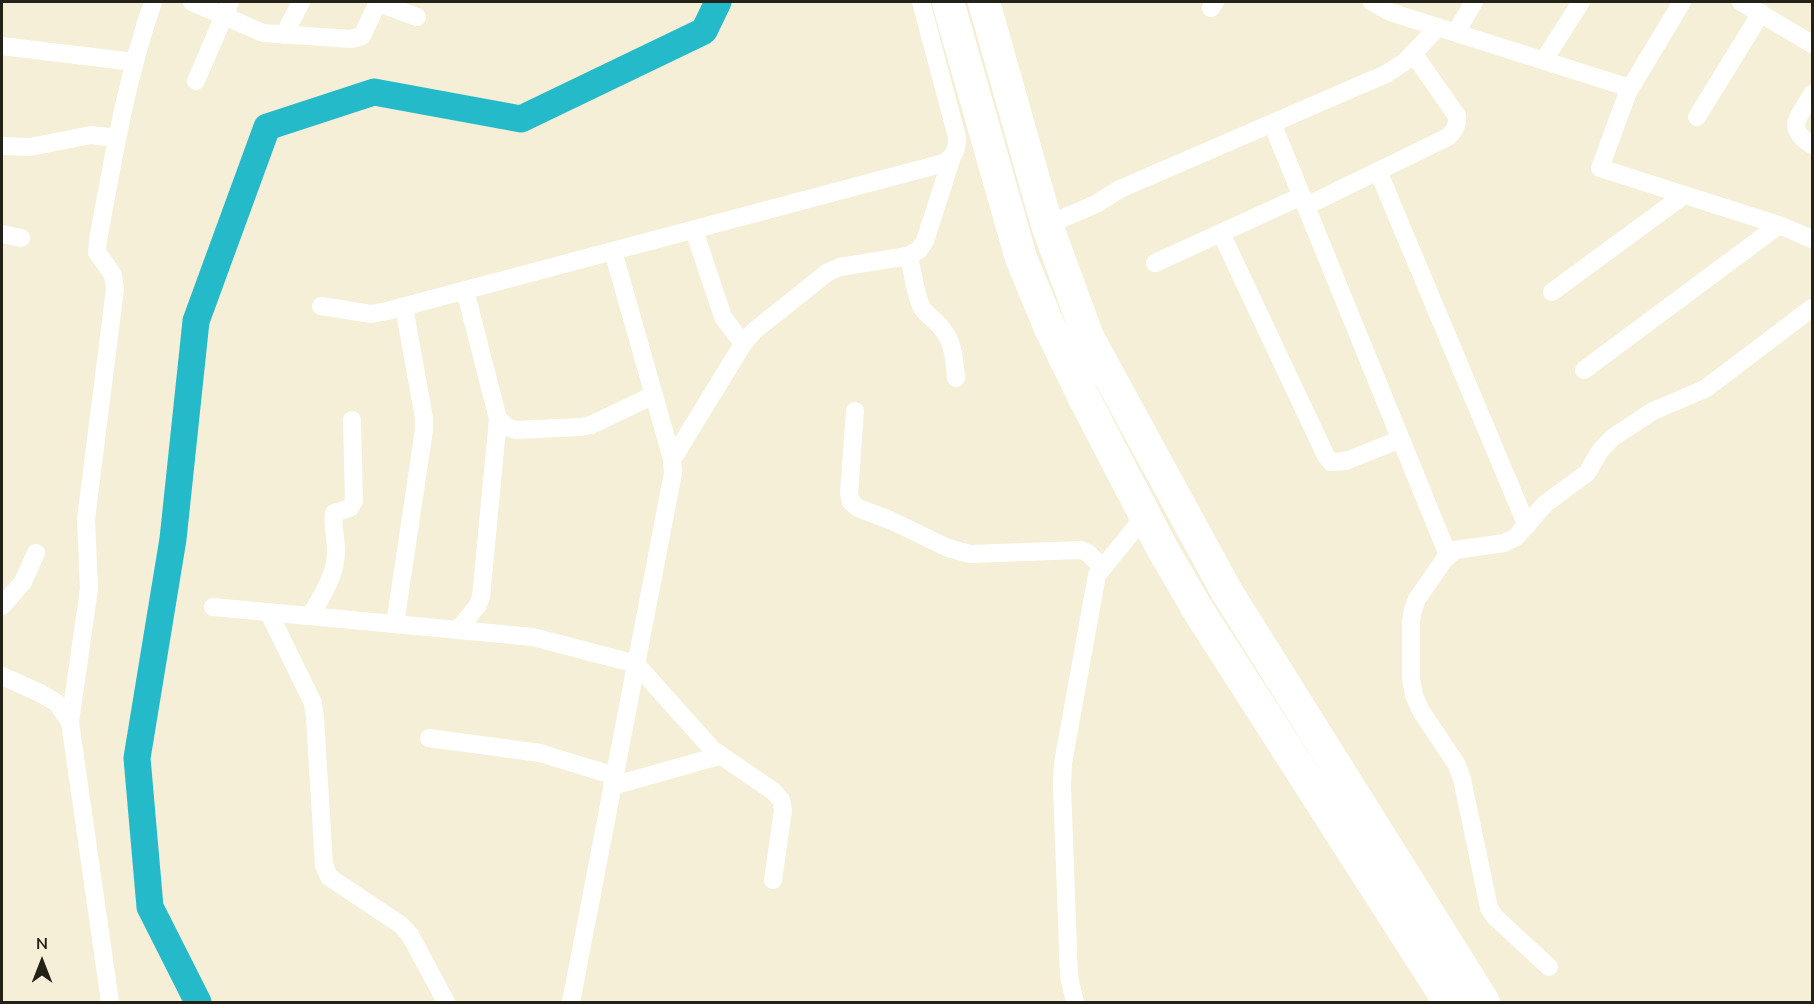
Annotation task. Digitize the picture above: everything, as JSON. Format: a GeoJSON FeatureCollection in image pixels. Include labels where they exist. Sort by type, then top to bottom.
{"type":"FeatureCollection","features":[{"type":"Feature","properties":{"kind":"highway"},"geometry":{"type":"LineString","coordinates":[[948,2],[1021,258],[1059,346],[1145,516],[1198,610],[1449,1002]]}},
{"type":"Feature","properties":{"kind":"highway"},"geometry":{"type":"LineString","coordinates":[[984,2],[1047,225],[1088,337],[1227,592],[1484,1002]]}},
{"type":"Feature","properties":{"kind":"street"},"geometry":{"type":"LineString","coordinates":[[110,1002],[70,722],[89,589],[86,519],[115,289],[113,275],[97,252],[98,240],[116,138],[134,62],[153,2]]}},
{"type":"Feature","properties":{"kind":"street"},"geometry":{"type":"LineString","coordinates":[[192,2],[227,8],[263,33],[284,35],[351,39],[362,36],[377,2],[417,17]]}},
{"type":"Feature","properties":{"kind":"street"},"geometry":{"type":"LineString","coordinates":[[284,35],[301,2]]}},
{"type":"Feature","properties":{"kind":"street"},"geometry":{"type":"LineString","coordinates":[[672,460],[742,344],[768,319],[828,272],[840,267],[908,256],[919,250],[925,241],[952,157],[957,149],[957,137],[921,2]]}},
{"type":"Feature","properties":{"kind":"street"},"geometry":{"type":"LineString","coordinates":[[1372,2],[1390,12],[1630,88]]}},
{"type":"Feature","properties":{"kind":"street"},"geometry":{"type":"LineString","coordinates":[[1456,32],[1474,2]]}},
{"type":"Feature","properties":{"kind":"street"},"geometry":{"type":"LineString","coordinates":[[1544,60],[1581,2]]}},
{"type":"Feature","properties":{"kind":"street"},"geometry":{"type":"LineString","coordinates":[[1682,2],[1630,88],[1600,168],[1779,225],[1812,239]]}},
{"type":"Feature","properties":{"kind":"street"},"geometry":{"type":"LineString","coordinates":[[1741,2],[1812,44]]}},
{"type":"Feature","properties":{"kind":"street"},"geometry":{"type":"LineString","coordinates":[[196,81],[227,8]]}},
{"type":"Feature","properties":{"kind":"street"},"geometry":{"type":"LineString","coordinates":[[1697,117],[1761,14]]}},
{"type":"Feature","properties":{"kind":"street"},"geometry":{"type":"LineString","coordinates":[[1047,225],[1096,204],[1120,189],[1386,74],[1413,54],[1438,27]]}},
{"type":"Feature","properties":{"kind":"street"},"geometry":{"type":"LineString","coordinates":[[2,46],[134,62]]}},
{"type":"Feature","properties":{"kind":"street"},"geometry":{"type":"LineString","coordinates":[[1155,263],[1221,233],[1378,171],[1449,137],[1457,123],[1457,116],[1413,54]]}},
{"type":"Feature","properties":{"kind":"street"},"geometry":{"type":"LineString","coordinates":[[1812,94],[1795,124],[1795,131],[1800,138],[1812,146]]}},
{"type":"Feature","properties":{"kind":"street"},"geometry":{"type":"LineString","coordinates":[[1272,123],[1448,555]]}},
{"type":"Feature","properties":{"kind":"street"},"geometry":{"type":"LineString","coordinates":[[2,146],[30,147],[91,135],[116,138]]}},
{"type":"Feature","properties":{"kind":"street"},"geometry":{"type":"LineString","coordinates":[[321,306],[371,314],[404,307],[944,163],[952,157]]}},
{"type":"Feature","properties":{"kind":"street"},"geometry":{"type":"LineString","coordinates":[[1378,171],[1527,525]]}},
{"type":"Feature","properties":{"kind":"street"},"geometry":{"type":"LineString","coordinates":[[1552,292],[1684,195]]}},
{"type":"Feature","properties":{"kind":"street"},"geometry":{"type":"LineString","coordinates":[[1584,370],[1779,225]]}},
{"type":"Feature","properties":{"kind":"street"},"geometry":{"type":"LineString","coordinates":[[694,230],[723,317],[742,344]]}},
{"type":"Feature","properties":{"kind":"street"},"geometry":{"type":"LineString","coordinates":[[1221,233],[1326,456],[1331,462],[1346,461],[1401,440]]}},
{"type":"Feature","properties":{"kind":"street"},"geometry":{"type":"LineString","coordinates":[[2,234],[21,238]]}},
{"type":"Feature","properties":{"kind":"street"},"geometry":{"type":"LineString","coordinates":[[571,1002],[673,473],[672,460],[612,251]]}},
{"type":"Feature","properties":{"kind":"street"},"geometry":{"type":"LineString","coordinates":[[908,256],[915,278],[916,294],[923,309],[951,340],[956,378]]}},
{"type":"Feature","properties":{"kind":"street"},"geometry":{"type":"LineString","coordinates":[[458,630],[478,605],[481,597],[498,419],[465,290]]}},
{"type":"Feature","properties":{"kind":"street"},"geometry":{"type":"LineString","coordinates":[[394,624],[424,430],[424,418],[404,307]]}},
{"type":"Feature","properties":{"kind":"street"},"geometry":{"type":"LineString","coordinates":[[1549,967],[1495,917],[1489,908],[1462,779],[1457,765],[1421,711],[1414,695],[1411,678],[1411,621],[1416,599],[1448,555],[1463,548],[1510,540],[1520,534],[1545,504],[1587,473],[1600,451],[1612,438],[1653,411],[1706,389],[1812,308]]}},
{"type":"Feature","properties":{"kind":"street"},"geometry":{"type":"LineString","coordinates":[[498,419],[507,428],[516,430],[581,427],[591,425],[654,395]]}},
{"type":"Feature","properties":{"kind":"street"},"geometry":{"type":"LineString","coordinates":[[855,411],[849,495],[851,502],[858,508],[890,519],[948,548],[970,554],[1081,549],[1103,568]]}},
{"type":"Feature","properties":{"kind":"street"},"geometry":{"type":"LineString","coordinates":[[310,616],[329,583],[332,573],[336,551],[334,513],[350,508],[354,501],[352,420]]}},
{"type":"Feature","properties":{"kind":"street"},"geometry":{"type":"LineString","coordinates":[[1075,1002],[1069,977],[1062,775],[1096,575],[1145,516]]}},
{"type":"Feature","properties":{"kind":"street"},"geometry":{"type":"LineString","coordinates":[[2,606],[23,582],[36,552]]}},
{"type":"Feature","properties":{"kind":"street"},"geometry":{"type":"LineString","coordinates":[[213,607],[533,637],[636,664],[719,756],[773,791],[781,800],[783,810],[773,880]]}},
{"type":"Feature","properties":{"kind":"street"},"geometry":{"type":"LineString","coordinates":[[269,613],[312,703],[315,718],[324,866],[328,877],[401,926],[410,935],[446,1002]]}},
{"type":"Feature","properties":{"kind":"street"},"geometry":{"type":"LineString","coordinates":[[2,676],[57,703],[70,722]]}},
{"type":"Feature","properties":{"kind":"street"},"geometry":{"type":"LineString","coordinates":[[429,738],[540,753],[613,781],[719,756]]}},
{"type":"Feature","properties":{"kind":"waterway"},"geometry":{"type":"LineString","coordinates":[[198,1002],[150,907],[137,758],[173,539],[196,321],[267,127],[374,92],[521,119],[704,31],[718,2]]}}]}
